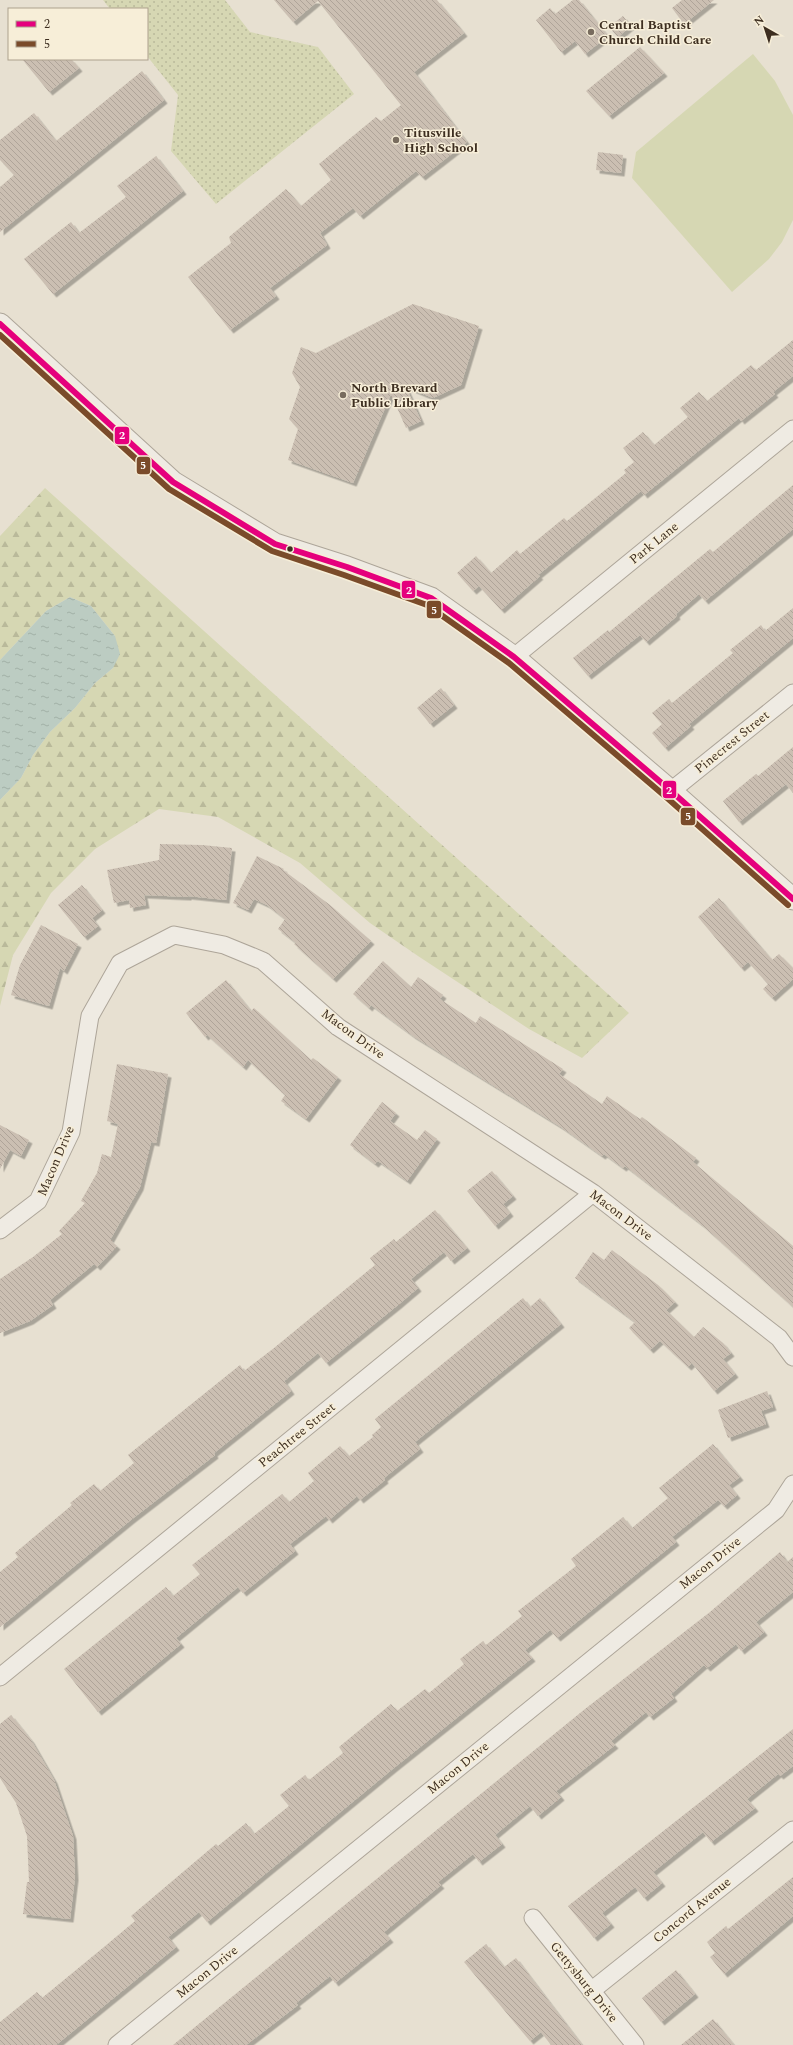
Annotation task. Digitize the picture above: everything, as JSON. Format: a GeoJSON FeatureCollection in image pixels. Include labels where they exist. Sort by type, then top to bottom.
{"type":"FeatureCollection","features":[{"type":"Feature","properties":{"kind":"street"},"geometry":{"type":"LineString","coordinates":[[0,324],[174,482],[275,544],[347,566],[431,598],[514,657],[671,791],[793,899]]}},
{"type":"Feature","properties":{"kind":"street","name":"Park Lane"},"geometry":{"type":"LineString","coordinates":[[514,657],[793,429]]}},
{"type":"Feature","properties":{"kind":"street","name":"Pinecrest Street"},"geometry":{"type":"LineString","coordinates":[[671,791],[793,693]]}},
{"type":"Feature","properties":{"kind":"street","name":"Macon Drive"},"geometry":{"type":"LineString","coordinates":[[0,1230],[38,1201],[71,1132],[90,1016],[120,963],[174,935],[224,945],[263,961],[338,1027],[593,1193],[779,1338],[793,1357]]}},
{"type":"Feature","properties":{"kind":"street","name":"Peachtree Street"},"geometry":{"type":"LineString","coordinates":[[0,1677],[593,1193]]}},
{"type":"Feature","properties":{"kind":"street","name":"Macon Drive"},"geometry":{"type":"LineString","coordinates":[[117,2045],[776,1510],[793,1484]]}},
{"type":"Feature","properties":{"kind":"street","name":"Concord Avenue"},"geometry":{"type":"LineString","coordinates":[[592,1990],[793,1830]]}},
{"type":"Feature","properties":{"kind":"street","name":"Gettysburg Drive"},"geometry":{"type":"LineString","coordinates":[[533,1918],[635,2045]]}},
{"type":"Feature","properties":{"kind":"green space"},"geometry":{"type":"Polygon","coordinates":[[[103,0],[225,0],[250,32],[318,47],[354,94],[216,204],[171,151],[178,95],[148,57],[148,8],[109,8],[103,0]]]}},
{"type":"Feature","properties":{"kind":"green space"},"geometry":{"type":"Polygon","coordinates":[[[753,54],[775,81],[793,115],[793,220],[782,242],[769,259],[732,292],[632,178],[636,152],[753,54]]]}},
{"type":"Feature","properties":{"kind":"green space"},"geometry":{"type":"Polygon","coordinates":[[[45,488],[629,1013],[582,1058],[529,1029],[370,923],[300,863],[218,817],[159,809],[95,849],[51,893],[13,955],[0,1006],[0,800],[21,778],[33,755],[50,732],[75,708],[95,683],[113,668],[115,636],[91,606],[70,597],[46,611],[0,660],[0,536],[45,488]]]}},
{"type":"Feature","properties":{"kind":"water"},"geometry":{"type":"Polygon","coordinates":[[[70,597],[91,606],[115,636],[120,654],[113,668],[95,683],[75,708],[50,732],[33,755],[21,778],[0,800],[0,660],[46,611],[70,597]]]}},
{"type":"Feature","properties":{"kind":"building","name":"Titusville High School"},"geometry":{"type":"Polygon","coordinates":[[[274,0],[437,0],[464,33],[414,72],[467,142],[422,177],[416,171],[360,216],[353,208],[320,233],[327,245],[270,288],[276,296],[230,330],[188,277],[231,243],[229,237],[286,189],[301,206],[331,180],[319,164],[376,117],[381,121],[401,105],[318,1],[293,22],[274,0]]]}},
{"type":"Feature","properties":{"kind":"building"},"geometry":{"type":"Polygon","coordinates":[[[573,0],[579,0],[608,36],[585,54],[575,41],[561,52],[536,20],[550,8],[555,14],[573,0]]]}},
{"type":"Feature","properties":{"kind":"building"},"geometry":{"type":"Polygon","coordinates":[[[682,0],[714,0],[684,24],[672,8],[682,0]]]}},
{"type":"Feature","properties":{"kind":"building"},"geometry":{"type":"Polygon","coordinates":[[[623,16],[631,26],[618,37],[609,27],[623,16]]]}},
{"type":"Feature","properties":{"kind":"building"},"geometry":{"type":"Polygon","coordinates":[[[640,47],[664,73],[609,116],[586,91],[640,47]]]}},
{"type":"Feature","properties":{"kind":"building"},"geometry":{"type":"Polygon","coordinates":[[[23,60],[72,60],[79,68],[49,92],[23,60]]]}},
{"type":"Feature","properties":{"kind":"building"},"geometry":{"type":"Polygon","coordinates":[[[142,71],[164,100],[0,232],[0,187],[14,175],[0,160],[0,140],[34,113],[56,141],[142,71]]]}},
{"type":"Feature","properties":{"kind":"building"},"geometry":{"type":"Polygon","coordinates":[[[598,152],[623,155],[621,173],[596,170],[598,152]]]}},
{"type":"Feature","properties":{"kind":"building"},"geometry":{"type":"Polygon","coordinates":[[[156,156],[183,191],[53,294],[24,259],[71,222],[79,233],[126,197],[117,186],[156,156]]]}},
{"type":"Feature","properties":{"kind":"building","name":"North Brevard Public Library"},"geometry":{"type":"Polygon","coordinates":[[[413,304],[479,326],[461,385],[433,398],[406,387],[421,421],[406,428],[391,394],[353,483],[288,460],[298,429],[289,419],[300,387],[292,373],[301,347],[316,353],[413,304]]]}},
{"type":"Feature","properties":{"kind":"building"},"geometry":{"type":"Polygon","coordinates":[[[793,340],[793,376],[773,392],[775,394],[741,421],[739,418],[644,495],[641,491],[538,575],[540,576],[501,610],[479,586],[473,591],[457,573],[476,556],[491,573],[517,550],[520,554],[564,518],[567,521],[626,473],[624,470],[634,462],[623,448],[643,432],[654,445],[688,417],[680,408],[699,392],[707,401],[751,365],[756,370],[793,340]]]}},
{"type":"Feature","properties":{"kind":"building"},"geometry":{"type":"Polygon","coordinates":[[[793,485],[793,529],[705,601],[699,594],[676,614],[677,616],[646,642],[640,635],[588,676],[573,658],[608,630],[609,632],[710,549],[713,552],[793,485]]]}},
{"type":"Feature","properties":{"kind":"building"},"geometry":{"type":"Polygon","coordinates":[[[793,608],[793,638],[689,724],[691,726],[665,748],[652,733],[662,724],[652,713],[669,699],[672,703],[733,653],[730,650],[761,625],[765,631],[793,608]]]}},
{"type":"Feature","properties":{"kind":"building"},"geometry":{"type":"Polygon","coordinates":[[[441,688],[454,705],[430,724],[417,708],[441,688]]]}},
{"type":"Feature","properties":{"kind":"building"},"geometry":{"type":"Polygon","coordinates":[[[793,747],[793,793],[786,784],[739,822],[723,801],[756,774],[758,776],[793,747]]]}},
{"type":"Feature","properties":{"kind":"building"},"geometry":{"type":"Polygon","coordinates":[[[160,844],[202,845],[232,848],[226,900],[188,896],[144,895],[146,905],[130,908],[129,900],[114,903],[107,870],[159,860],[160,844]]]}},
{"type":"Feature","properties":{"kind":"building"},"geometry":{"type":"Polygon","coordinates":[[[257,856],[284,869],[283,870],[330,905],[371,941],[333,979],[294,944],[296,943],[278,929],[285,919],[267,905],[254,899],[248,910],[233,903],[257,856]]]}},
{"type":"Feature","properties":{"kind":"building"},"geometry":{"type":"Polygon","coordinates":[[[82,885],[102,910],[92,918],[98,926],[84,937],[58,905],[82,885]]]}},
{"type":"Feature","properties":{"kind":"building"},"geometry":{"type":"Polygon","coordinates":[[[719,898],[772,960],[779,954],[793,968],[793,979],[772,998],[763,989],[768,984],[748,962],[741,968],[698,917],[719,898]]]}},
{"type":"Feature","properties":{"kind":"building"},"geometry":{"type":"Polygon","coordinates":[[[41,925],[78,944],[64,971],[60,968],[49,1006],[11,995],[20,965],[41,925]]]}},
{"type":"Feature","properties":{"kind":"building"},"geometry":{"type":"Polygon","coordinates":[[[383,961],[411,987],[418,977],[443,995],[440,999],[476,1023],[480,1016],[563,1069],[559,1074],[602,1104],[607,1096],[640,1119],[642,1117],[696,1158],[693,1162],[793,1246],[793,1307],[702,1225],[625,1166],[623,1168],[604,1154],[602,1156],[561,1127],[413,1036],[371,1005],[369,1008],[353,994],[383,961]]]}},
{"type":"Feature","properties":{"kind":"building"},"geometry":{"type":"Polygon","coordinates":[[[226,980],[251,1011],[254,1008],[311,1060],[313,1058],[338,1077],[306,1119],[281,1101],[285,1095],[248,1060],[243,1067],[207,1035],[205,1037],[186,1013],[226,980]]]}},
{"type":"Feature","properties":{"kind":"building"},"geometry":{"type":"Polygon","coordinates":[[[117,1064],[168,1074],[156,1143],[151,1142],[140,1187],[110,1240],[117,1246],[97,1267],[94,1264],[50,1300],[53,1305],[30,1321],[0,1333],[0,1279],[33,1257],[62,1234],[59,1231],[85,1203],[81,1201],[97,1173],[102,1154],[111,1157],[118,1124],[107,1121],[117,1064]]]}},
{"type":"Feature","properties":{"kind":"building"},"geometry":{"type":"Polygon","coordinates":[[[382,1102],[396,1113],[390,1121],[417,1140],[425,1130],[437,1139],[407,1181],[378,1161],[375,1164],[350,1145],[382,1102]]]}},
{"type":"Feature","properties":{"kind":"building"},"geometry":{"type":"Polygon","coordinates":[[[0,1125],[29,1140],[21,1156],[10,1150],[0,1169],[0,1125]]]}},
{"type":"Feature","properties":{"kind":"building"},"geometry":{"type":"Polygon","coordinates":[[[492,1171],[513,1196],[503,1204],[510,1213],[495,1226],[467,1191],[492,1171]]]}},
{"type":"Feature","properties":{"kind":"building"},"geometry":{"type":"Polygon","coordinates":[[[435,1210],[467,1248],[451,1261],[444,1252],[411,1279],[418,1288],[326,1363],[318,1353],[284,1381],[291,1391],[214,1453],[215,1455],[132,1519],[0,1627],[0,1572],[18,1557],[15,1553],[72,1505],[70,1503],[94,1484],[100,1491],[134,1463],[128,1455],[240,1365],[244,1371],[274,1348],[375,1265],[370,1258],[394,1239],[396,1242],[435,1210]]]}},
{"type":"Feature","properties":{"kind":"building"},"geometry":{"type":"Polygon","coordinates":[[[612,1250],[658,1285],[675,1302],[666,1310],[694,1337],[703,1327],[723,1343],[731,1353],[723,1359],[735,1374],[714,1391],[692,1363],[688,1367],[660,1341],[650,1350],[629,1328],[635,1322],[575,1278],[593,1252],[604,1260],[612,1250]]]}},
{"type":"Feature","properties":{"kind":"building"},"geometry":{"type":"Polygon","coordinates":[[[523,1298],[530,1307],[540,1298],[561,1324],[415,1442],[420,1449],[384,1478],[385,1480],[360,1500],[357,1496],[329,1520],[326,1516],[290,1544],[295,1551],[243,1593],[238,1587],[176,1638],[181,1644],[98,1712],[64,1669],[166,1587],[173,1596],[200,1574],[192,1565],[282,1494],[289,1502],[314,1481],[308,1473],[340,1446],[349,1456],[373,1437],[372,1435],[381,1427],[375,1419],[523,1298]]]}},
{"type":"Feature","properties":{"kind":"building"},"geometry":{"type":"Polygon","coordinates":[[[767,1391],[773,1407],[761,1411],[766,1424],[728,1438],[718,1410],[767,1391]]]}},
{"type":"Feature","properties":{"kind":"building"},"geometry":{"type":"Polygon","coordinates":[[[713,1444],[740,1477],[729,1485],[737,1495],[724,1506],[718,1500],[672,1537],[676,1542],[557,1638],[550,1630],[525,1650],[532,1658],[395,1767],[207,1922],[199,1912],[168,1937],[176,1947],[56,2045],[0,2045],[0,2022],[37,1992],[42,1998],[104,1947],[135,1921],[131,1916],[216,1844],[218,1846],[246,1823],[254,1834],[289,1806],[280,1795],[305,1775],[309,1780],[343,1753],[339,1747],[391,1704],[397,1711],[425,1689],[429,1693],[464,1664],[460,1659],[483,1641],[486,1645],[522,1616],[518,1611],[576,1566],[571,1559],[623,1517],[632,1528],[668,1498],[659,1488],[713,1444]]]}},
{"type":"Feature","properties":{"kind":"building"},"geometry":{"type":"Polygon","coordinates":[[[780,1552],[787,1562],[793,1557],[793,1592],[756,1622],[764,1632],[741,1651],[736,1644],[707,1668],[704,1665],[671,1694],[674,1698],[650,1717],[646,1712],[611,1741],[615,1745],[556,1791],[561,1797],[538,1816],[530,1806],[495,1835],[502,1844],[479,1862],[473,1854],[438,1882],[441,1885],[384,1932],[390,1939],[335,1983],[330,1976],[296,2003],[298,2005],[246,2045],[173,2045],[585,1709],[710,1612],[780,1552]]]}},
{"type":"Feature","properties":{"kind":"building"},"geometry":{"type":"Polygon","coordinates":[[[11,1715],[31,1740],[54,1780],[73,1836],[75,1877],[70,1919],[23,1914],[27,1882],[29,1882],[27,1836],[16,1803],[0,1778],[0,1724],[11,1715]]]}},
{"type":"Feature","properties":{"kind":"building"},"geometry":{"type":"Polygon","coordinates":[[[793,1729],[793,1766],[780,1776],[778,1774],[747,1799],[755,1808],[711,1842],[703,1832],[653,1872],[662,1883],[644,1898],[635,1887],[602,1913],[611,1924],[594,1938],[568,1906],[793,1729]]]}},
{"type":"Feature","properties":{"kind":"building"},"geometry":{"type":"Polygon","coordinates":[[[793,1877],[793,1916],[724,1974],[710,1957],[715,1953],[707,1942],[726,1926],[728,1929],[793,1877]]]}},
{"type":"Feature","properties":{"kind":"building"},"geometry":{"type":"Polygon","coordinates":[[[486,1944],[504,1967],[516,1958],[582,2045],[551,2045],[541,2032],[530,2041],[464,1962],[486,1944]]]}},
{"type":"Feature","properties":{"kind":"building"},"geometry":{"type":"Polygon","coordinates":[[[676,1970],[695,1994],[661,2022],[642,1998],[676,1970]]]}},
{"type":"Feature","properties":{"kind":"building"},"geometry":{"type":"Polygon","coordinates":[[[713,2019],[734,2045],[681,2045],[713,2019]]]}},
{"type":"Feature","properties":{"kind":"transit line","name":"2"},"geometry":{"type":"LineString","coordinates":[[0,324],[173,482],[275,544],[347,567],[431,598],[514,657],[671,791],[793,899]]}},
{"type":"Feature","properties":{"kind":"transit line","name":"5"},"geometry":{"type":"LineString","coordinates":[[0,335],[169,489],[272,551],[427,605],[509,663],[666,797],[788,905]]}},
{"type":"Feature","properties":{"kind":"place","name":"Central Baptist Church Child Care"},"geometry":{"type":"Point","coordinates":[591,32]}},
{"type":"Feature","properties":{"kind":"place","name":"Titusville High School"},"geometry":{"type":"Point","coordinates":[396,140]}},
{"type":"Feature","properties":{"kind":"place","name":"North Brevard Public Library"},"geometry":{"type":"Point","coordinates":[343,395]}}]}
